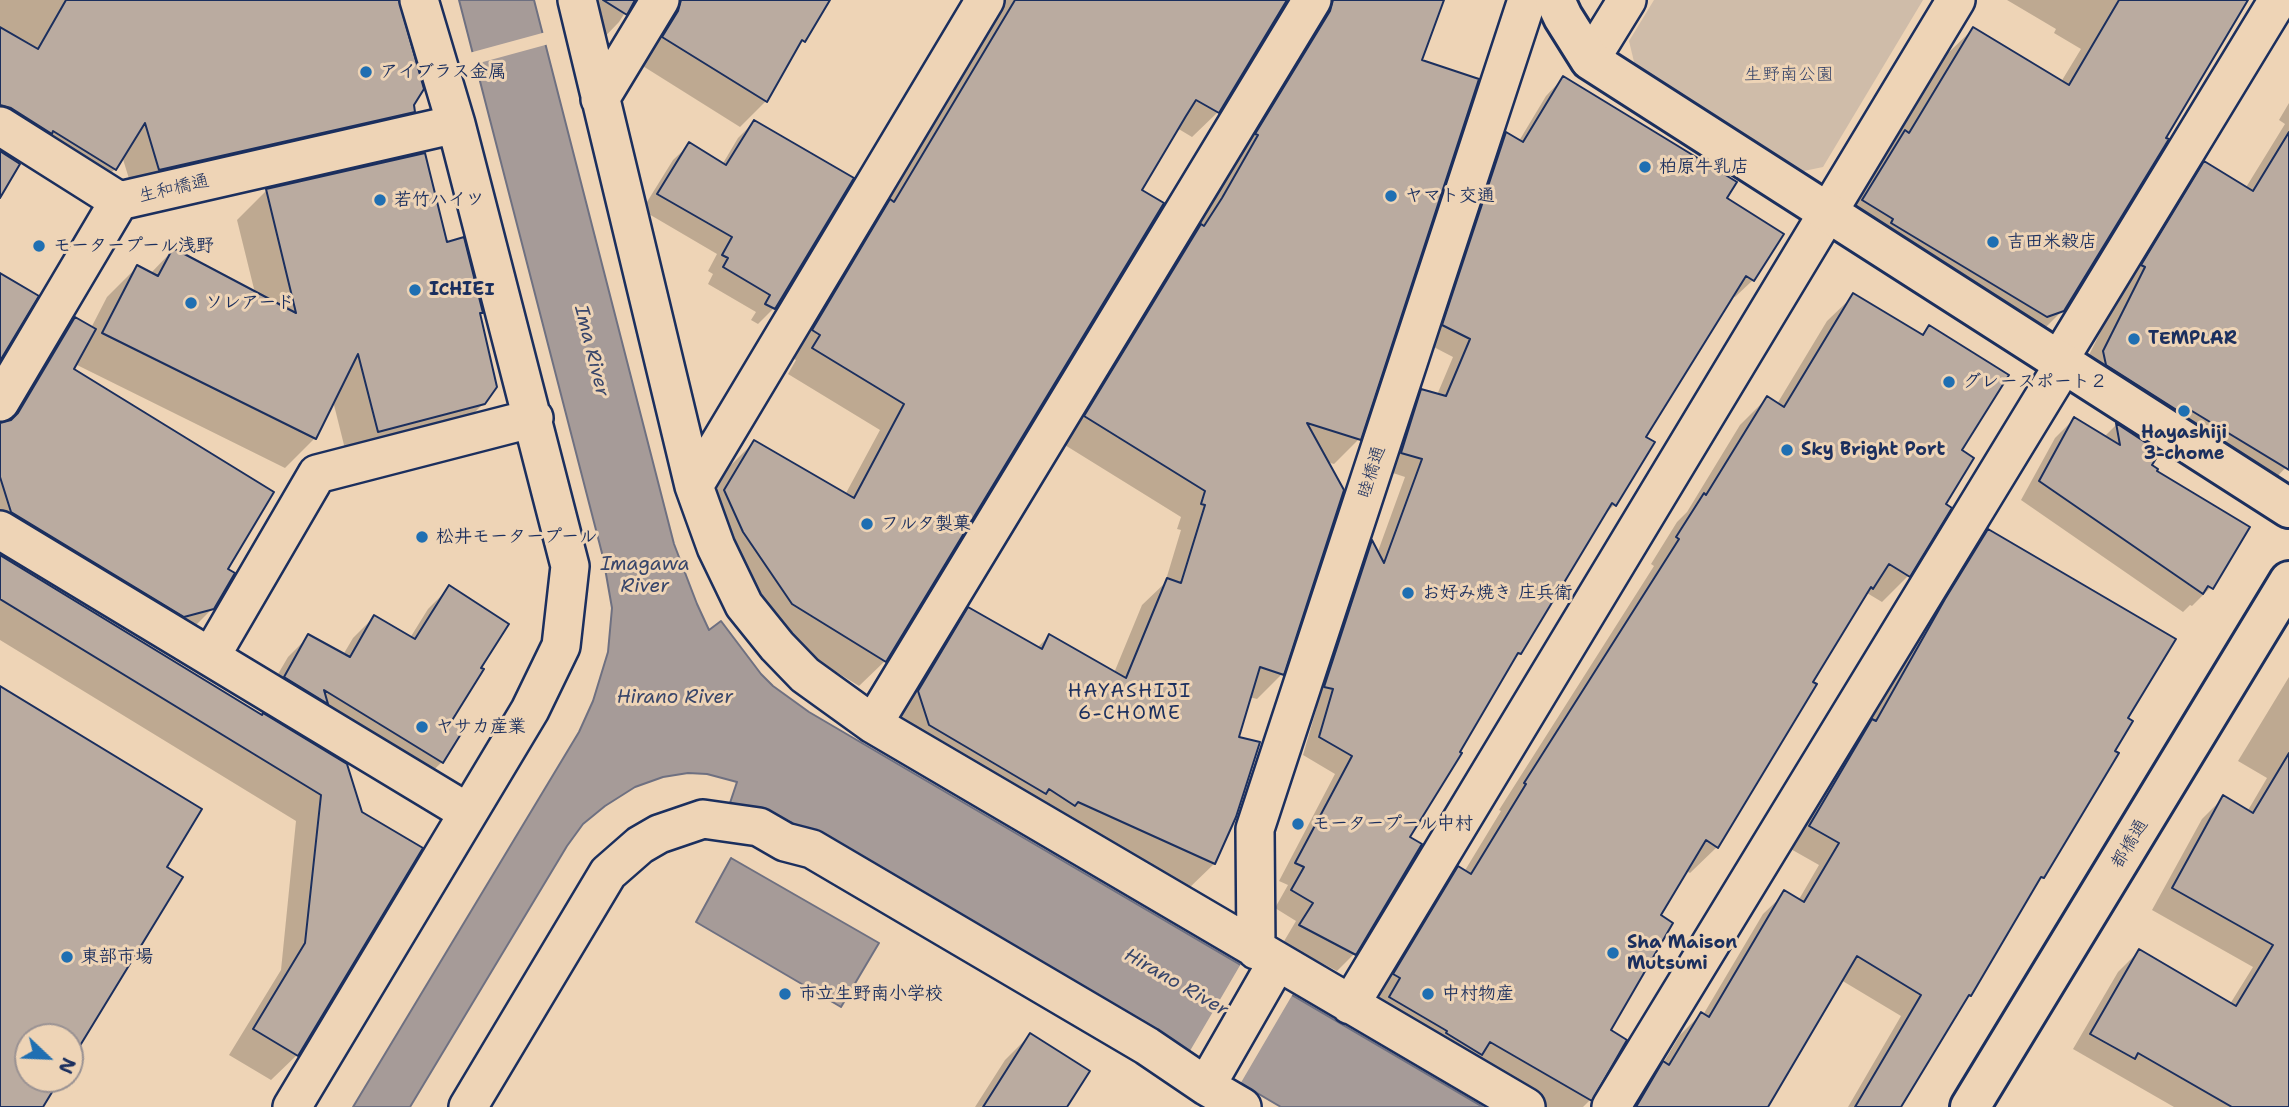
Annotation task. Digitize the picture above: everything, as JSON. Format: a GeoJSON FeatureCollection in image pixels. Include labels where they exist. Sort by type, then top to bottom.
{"type":"FeatureCollection","features":[{"type":"Feature","properties":{"kind":"street"},"geometry":{"type":"LineString","coordinates":[[292,1107],[530,710],[561,646],[570,566],[534,418],[456,124],[419,0]]}},
{"type":"Feature","properties":{"kind":"street"},"geometry":{"type":"LineString","coordinates":[[577,0],[694,486],[716,547],[744,605],[805,675],[873,724],[1267,963],[1350,1005],[1526,1107]]}},
{"type":"Feature","properties":{"kind":"street"},"geometry":{"type":"LineString","coordinates":[[600,99],[660,0]]}},
{"type":"Feature","properties":{"kind":"street"},"geometry":{"type":"LineString","coordinates":[[694,486],[985,0]]}},
{"type":"Feature","properties":{"kind":"street"},"geometry":{"type":"LineString","coordinates":[[873,724],[1312,0]]}},
{"type":"Feature","properties":{"kind":"street","name":"睦橋通"},"geometry":{"type":"LineString","coordinates":[[1267,963],[1255,829],[1527,0]]}},
{"type":"Feature","properties":{"kind":"street"},"geometry":{"type":"LineString","coordinates":[[1555,0],[1590,60],[2289,508]]}},
{"type":"Feature","properties":{"kind":"street"},"geometry":{"type":"LineString","coordinates":[[1590,60],[1626,0]]}},
{"type":"Feature","properties":{"kind":"street"},"geometry":{"type":"LineString","coordinates":[[1350,1005],[1956,0]]}},
{"type":"Feature","properties":{"kind":"street"},"geometry":{"type":"LineString","coordinates":[[1611,1107],[2278,0]]}},
{"type":"Feature","properties":{"kind":"street","name":"生和橋通"},"geometry":{"type":"LineString","coordinates":[[0,402],[119,201],[456,124]]}},
{"type":"Feature","properties":{"kind":"street"},"geometry":{"type":"LineString","coordinates":[[0,126],[119,201]]}},
{"type":"Feature","properties":{"kind":"street"},"geometry":{"type":"LineString","coordinates":[[211,656],[317,474],[534,418]]}},
{"type":"Feature","properties":{"kind":"street"},"geometry":{"type":"LineString","coordinates":[[0,530],[467,812]]}},
{"type":"Feature","properties":{"kind":"street","name":"都橋通"},"geometry":{"type":"LineString","coordinates":[[1970,1107],[2289,581]]}},
{"type":"Feature","properties":{"kind":"street"},"geometry":{"type":"LineString","coordinates":[[468,1107],[608,873],[640,845],[659,834],[703,819],[759,827],[785,842],[812,849],[1147,1046],[1217,1093],[1267,963]]}},
{"type":"Feature","properties":{"kind":"green space","name":"生野南公園"},"geometry":{"type":"Polygon","coordinates":[[[1654,0],[1923,0],[1823,167],[1799,172],[1635,66],[1629,41],[1654,0]]]}},
{"type":"Feature","properties":{"kind":"water"},"geometry":{"type":"Polygon","coordinates":[[[459,0],[534,0],[674,544],[709,630],[721,621],[761,674],[809,712],[1483,1107],[1281,1107],[814,833],[761,809],[730,803],[737,782],[707,774],[688,773],[663,777],[635,787],[583,824],[567,846],[410,1107],[353,1107],[579,732],[593,701],[608,652],[612,608],[603,557],[459,0]]]}},
{"type":"Feature","properties":{"kind":"water"},"geometry":{"type":"Polygon","coordinates":[[[731,858],[879,943],[841,1007],[696,922],[731,858]]]}},
{"type":"Feature","properties":{"kind":"pier"},"geometry":{"type":"Polygon","coordinates":[[[546,32],[549,44],[472,65],[469,53],[546,32]]]}},
{"type":"Feature","properties":{"kind":"pier"},"geometry":{"type":"Polygon","coordinates":[[[1242,962],[1294,992],[1239,1086],[1187,1056],[1242,962]]]}},
{"type":"Feature","properties":{"kind":"building"},"geometry":{"type":"Polygon","coordinates":[[[66,0],[399,0],[424,89],[414,105],[415,112],[159,170],[145,123],[116,170],[53,131],[52,134],[11,108],[0,105],[0,27],[38,49],[66,0]]]}},
{"type":"Feature","properties":{"kind":"building"},"geometry":{"type":"Polygon","coordinates":[[[603,0],[635,0],[627,15],[603,0]]]}},
{"type":"Feature","properties":{"kind":"building"},"geometry":{"type":"Polygon","coordinates":[[[681,0],[830,0],[805,42],[802,40],[767,102],[662,37],[678,11],[681,0]]]}},
{"type":"Feature","properties":{"kind":"building"},"geometry":{"type":"Polygon","coordinates":[[[1015,0],[1287,0],[1219,113],[1196,100],[1186,116],[1142,190],[1164,203],[886,662],[792,604],[743,532],[724,490],[754,440],[854,498],[904,404],[812,348],[820,335],[812,330],[890,199],[894,202],[1015,0]]]}},
{"type":"Feature","properties":{"kind":"building"},"geometry":{"type":"Polygon","coordinates":[[[1333,0],[1444,0],[1422,60],[1479,79],[1361,440],[1307,423],[1344,490],[1284,675],[1260,667],[1239,737],[1260,742],[1236,817],[1215,864],[1078,802],[1075,806],[1049,789],[1046,794],[929,725],[918,691],[968,607],[1042,649],[1049,634],[1126,678],[1167,578],[1181,583],[1205,505],[1201,504],[1205,491],[1084,416],[1201,224],[1204,226],[1222,198],[1258,135],[1255,134],[1330,11],[1333,0]]]}},
{"type":"Feature","properties":{"kind":"building"},"geometry":{"type":"Polygon","coordinates":[[[2119,0],[2248,0],[2166,138],[2169,139],[2064,311],[2047,317],[1891,223],[1893,219],[1862,200],[1905,130],[1909,133],[1973,27],[2069,85],[2119,0]]]}},
{"type":"Feature","properties":{"kind":"building"},"geometry":{"type":"Polygon","coordinates":[[[1563,76],[1737,182],[1727,198],[1784,234],[1754,281],[1746,276],[1646,437],[1655,442],[1616,506],[1612,503],[1521,654],[1518,653],[1460,752],[1462,753],[1410,837],[1422,844],[1356,955],[1299,925],[1313,903],[1291,890],[1304,867],[1295,863],[1352,756],[1319,737],[1333,689],[1324,687],[1372,540],[1384,563],[1422,459],[1401,453],[1421,389],[1446,396],[1470,339],[1442,325],[1506,132],[1523,142],[1563,76]]]}},
{"type":"Feature","properties":{"kind":"building"},"geometry":{"type":"Polygon","coordinates":[[[754,120],[854,178],[775,309],[765,304],[770,295],[723,267],[728,258],[722,255],[732,237],[657,194],[689,142],[726,165],[754,120]]]}},
{"type":"Feature","properties":{"kind":"building"},"geometry":{"type":"Polygon","coordinates":[[[2289,132],[2289,470],[2187,408],[2183,414],[2106,365],[2103,351],[2145,267],[2141,265],[2204,161],[2253,191],[2289,132]]]}},
{"type":"Feature","properties":{"kind":"building"},"geometry":{"type":"Polygon","coordinates":[[[0,151],[20,164],[0,198],[0,151]]]}},
{"type":"Feature","properties":{"kind":"building"},"geometry":{"type":"Polygon","coordinates":[[[425,153],[447,242],[464,237],[483,313],[480,313],[497,387],[485,404],[378,432],[358,354],[316,439],[102,333],[137,265],[158,276],[173,248],[296,313],[266,189],[425,153]]]}},
{"type":"Feature","properties":{"kind":"building"},"geometry":{"type":"Polygon","coordinates":[[[0,273],[39,296],[0,361],[0,273]]]}},
{"type":"Feature","properties":{"kind":"building"},"geometry":{"type":"Polygon","coordinates":[[[1853,293],[1923,335],[1929,325],[2009,375],[1962,450],[1974,458],[1946,504],[1952,508],[1910,577],[1889,564],[1873,589],[1871,587],[1813,682],[1817,684],[1718,848],[1706,840],[1661,915],[1673,923],[1611,1030],[1627,1040],[1592,1101],[1490,1042],[1482,1055],[1389,997],[1400,978],[1393,974],[1458,866],[1471,874],[1526,784],[1524,783],[1679,539],[1676,537],[1704,493],[1706,495],[1767,396],[1784,407],[1853,293]]]}},
{"type":"Feature","properties":{"kind":"building"},"geometry":{"type":"Polygon","coordinates":[[[75,317],[96,329],[74,369],[274,492],[228,569],[235,573],[214,609],[184,617],[11,512],[0,477],[0,423],[11,420],[18,413],[75,317]]]}},
{"type":"Feature","properties":{"kind":"building"},"geometry":{"type":"Polygon","coordinates":[[[2074,417],[2120,445],[2116,423],[2160,452],[2152,465],[2157,471],[2250,527],[2213,589],[2208,586],[2203,594],[2039,481],[2074,417]]]}},
{"type":"Feature","properties":{"kind":"building"},"geometry":{"type":"Polygon","coordinates":[[[1988,529],[2176,639],[2128,718],[2133,721],[2115,751],[2119,753],[2044,878],[2041,877],[1901,1107],[1855,1107],[1921,995],[1857,956],[1768,1107],[1636,1107],[1663,1061],[1669,1065],[1701,1012],[1709,1017],[1784,890],[1804,902],[1839,843],[1809,826],[1872,719],[1876,721],[1988,529]]]}},
{"type":"Feature","properties":{"kind":"building"},"geometry":{"type":"Polygon","coordinates":[[[0,555],[347,764],[362,812],[423,848],[298,1056],[253,1029],[305,943],[321,795],[0,599],[0,555]]]}},
{"type":"Feature","properties":{"kind":"building"},"geometry":{"type":"Polygon","coordinates":[[[449,585],[509,624],[451,722],[464,729],[443,763],[324,690],[328,704],[284,677],[308,634],[350,657],[374,615],[415,639],[449,585]]]}},
{"type":"Feature","properties":{"kind":"building","name":"東部市場"},"geometry":{"type":"Polygon","coordinates":[[[0,686],[202,809],[167,867],[183,877],[84,1039],[84,1023],[14,1023],[14,1093],[52,1093],[43,1107],[0,1107],[0,686]]]}},
{"type":"Feature","properties":{"kind":"building"},"geometry":{"type":"Polygon","coordinates":[[[2289,753],[2289,1107],[2232,1107],[2138,1053],[2135,1059],[2090,1034],[2139,949],[2236,1006],[2273,945],[2172,888],[2223,795],[2253,813],[2289,753]]]}},
{"type":"Feature","properties":{"kind":"building"},"geometry":{"type":"Polygon","coordinates":[[[1030,1033],[1090,1071],[1067,1107],[983,1107],[1030,1033]]]}},
{"type":"Feature","properties":{"kind":"place","name":"アイブラス金属"},"geometry":{"type":"Point","coordinates":[366,72]}},
{"type":"Feature","properties":{"kind":"place","name":"柏原牛乳店"},"geometry":{"type":"Point","coordinates":[1645,167]}},
{"type":"Feature","properties":{"kind":"place","name":"ヤマト交通"},"geometry":{"type":"Point","coordinates":[1391,196]}},
{"type":"Feature","properties":{"kind":"place","name":"若竹ハイツ"},"geometry":{"type":"Point","coordinates":[380,200]}},
{"type":"Feature","properties":{"kind":"place","name":"吉田米穀店"},"geometry":{"type":"Point","coordinates":[1993,242]}},
{"type":"Feature","properties":{"kind":"place","name":"モータープール浅野"},"geometry":{"type":"Point","coordinates":[39,246]}},
{"type":"Feature","properties":{"kind":"place","name":"ICHIEI"},"geometry":{"type":"Point","coordinates":[415,290]}},
{"type":"Feature","properties":{"kind":"place","name":"ソレアード"},"geometry":{"type":"Point","coordinates":[191,303]}},
{"type":"Feature","properties":{"kind":"place","name":"TEMPLAR"},"geometry":{"type":"Point","coordinates":[2134,339]}},
{"type":"Feature","properties":{"kind":"place","name":"グレースポート２"},"geometry":{"type":"Point","coordinates":[1949,382]}},
{"type":"Feature","properties":{"kind":"place","name":"Hayashiji 3-chome"},"geometry":{"type":"Point","coordinates":[2184,411]}},
{"type":"Feature","properties":{"kind":"place","name":"Sky Bright Port"},"geometry":{"type":"Point","coordinates":[1787,450]}},
{"type":"Feature","properties":{"kind":"place","name":"フルタ製菓"},"geometry":{"type":"Point","coordinates":[867,524]}},
{"type":"Feature","properties":{"kind":"place","name":"松井モータープール"},"geometry":{"type":"Point","coordinates":[422,537]}},
{"type":"Feature","properties":{"kind":"place","name":"お好み焼き 庄兵衛"},"geometry":{"type":"Point","coordinates":[1408,593]}},
{"type":"Feature","properties":{"kind":"place","name":"ヤサカ産業"},"geometry":{"type":"Point","coordinates":[422,727]}},
{"type":"Feature","properties":{"kind":"place","name":"モータープール中村"},"geometry":{"type":"Point","coordinates":[1298,824]}},
{"type":"Feature","properties":{"kind":"place","name":"Sha Maison Mutsumi"},"geometry":{"type":"Point","coordinates":[1613,953]}},
{"type":"Feature","properties":{"kind":"place","name":"東部市場"},"geometry":{"type":"Point","coordinates":[67,957]}},
{"type":"Feature","properties":{"kind":"place","name":"市立生野南小学校"},"geometry":{"type":"Point","coordinates":[785,994]}},
{"type":"Feature","properties":{"kind":"place","name":"中村物産"},"geometry":{"type":"Point","coordinates":[1428,994]}},
{"type":"Feature","properties":{"kind":"district","name":"HAYASHIJI 6-CHOME"},"geometry":{"type":"Point","coordinates":[1130,703]}},
{"type":"Feature","properties":{"kind":"water label","name":"Ima River"},"geometry":{"type":"Point","coordinates":[591,351]}},
{"type":"Feature","properties":{"kind":"water label","name":"Imagawa River"},"geometry":{"type":"Point","coordinates":[645,576]}},
{"type":"Feature","properties":{"kind":"water label","name":"Hirano River"},"geometry":{"type":"Point","coordinates":[675,698]}},
{"type":"Feature","properties":{"kind":"water label","name":"Hirano River"},"geometry":{"type":"Point","coordinates":[1176,983]}}]}
